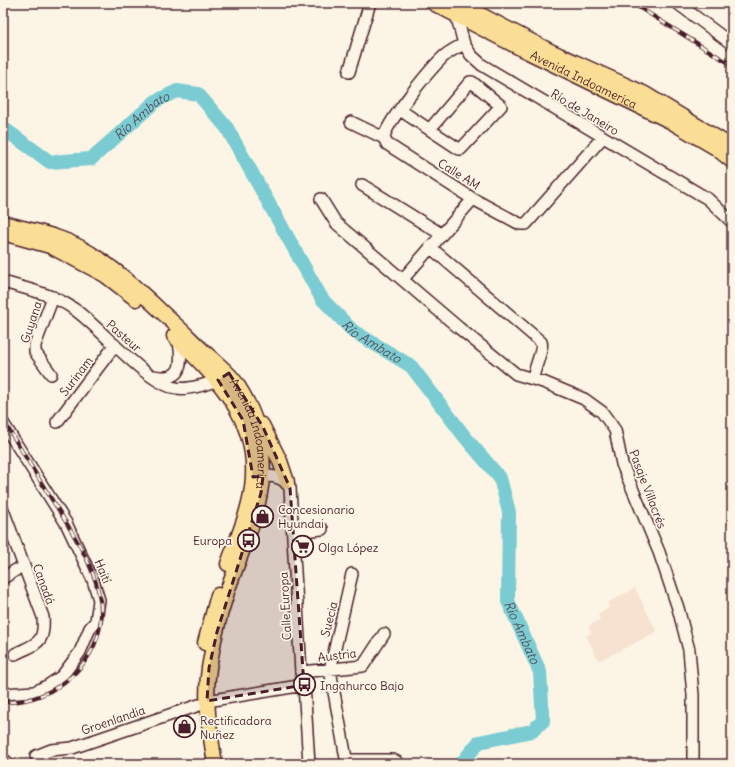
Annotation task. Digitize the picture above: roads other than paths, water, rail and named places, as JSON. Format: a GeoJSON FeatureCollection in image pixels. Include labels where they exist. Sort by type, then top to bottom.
{"type":"FeatureCollection","features":[{"type":"Feature","properties":{"kind":"main road","name":"Avenida Indoamerica"},"geometry":{"type":"LineString","coordinates":[[433,3],[457,6],[550,51],[645,94],[732,147]]}},
{"type":"Feature","properties":{"kind":"main road","name":"Avenida Indoamerica"},"geometry":{"type":"LineString","coordinates":[[457,6],[518,47],[670,121],[716,148],[732,161]]}},
{"type":"Feature","properties":{"kind":"main road","name":"Avenida Indoamerica"},"geometry":{"type":"LineString","coordinates":[[3,223],[68,242],[98,258],[124,276],[224,377],[244,420],[258,476]]}},
{"type":"Feature","properties":{"kind":"main road","name":"Avenida Indoamerica"},"geometry":{"type":"LineString","coordinates":[[3,234],[50,246],[105,274],[135,298],[179,341],[224,377],[238,385],[253,415],[261,445],[257,510],[248,540],[238,564],[217,632],[209,668],[203,703],[202,744],[206,764]]}},
{"type":"Feature","properties":{"kind":"main road"},"geometry":{"type":"LineString","coordinates":[[253,415],[264,427],[285,473],[287,482]]}},
{"type":"Feature","properties":{"kind":"main road","name":"Avenida Indoamerica"},"geometry":{"type":"LineString","coordinates":[[203,703],[215,764]]}},
{"type":"Feature","properties":{"kind":"street"},"geometry":{"type":"LineString","coordinates":[[349,72],[370,3]]}},
{"type":"Feature","properties":{"kind":"street"},"geometry":{"type":"LineString","coordinates":[[679,3],[732,44]]}},
{"type":"Feature","properties":{"kind":"street","name":"Río de Janeiro"},"geometry":{"type":"LineString","coordinates":[[457,6],[464,44],[471,55],[482,65],[602,138],[708,199],[732,222]]}},
{"type":"Feature","properties":{"kind":"street"},"geometry":{"type":"LineString","coordinates":[[384,138],[384,132],[441,58],[464,44]]}},
{"type":"Feature","properties":{"kind":"street"},"geometry":{"type":"LineString","coordinates":[[400,110],[461,149],[501,106],[472,82],[470,82],[430,129]]}},
{"type":"Feature","properties":{"kind":"street","name":"Calle AM"},"geometry":{"type":"LineString","coordinates":[[351,122],[384,138],[386,144],[473,199],[520,224],[526,224],[602,138]]}},
{"type":"Feature","properties":{"kind":"street"},"geometry":{"type":"LineString","coordinates":[[362,185],[441,234]]}},
{"type":"Feature","properties":{"kind":"street","name":"Pasaje Villacrés"},"geometry":{"type":"LineString","coordinates":[[321,199],[336,223],[459,328],[516,374],[533,378],[584,399],[602,412],[616,430],[622,464],[659,552],[678,608],[688,650],[693,695],[693,764]]}},
{"type":"Feature","properties":{"kind":"street"},"geometry":{"type":"LineString","coordinates":[[403,279],[473,199]]}},
{"type":"Feature","properties":{"kind":"street"},"geometry":{"type":"LineString","coordinates":[[430,247],[541,342],[542,351],[536,361],[533,378]]}},
{"type":"Feature","properties":{"kind":"street","name":"Pasteur"},"geometry":{"type":"LineString","coordinates":[[3,282],[53,297],[74,309],[150,376],[166,385],[176,388],[193,388],[224,377]]}},
{"type":"Feature","properties":{"kind":"street","name":"Guyana"},"geometry":{"type":"LineString","coordinates":[[51,374],[35,352],[35,345],[53,297]]}},
{"type":"Feature","properties":{"kind":"street"},"geometry":{"type":"LineString","coordinates":[[150,376],[165,378],[172,376],[178,371],[182,364],[179,341]]}},
{"type":"Feature","properties":{"kind":"street","name":"Surinam"},"geometry":{"type":"LineString","coordinates":[[57,422],[115,345]]}},
{"type":"Feature","properties":{"kind":"street","name":"Haití"},"geometry":{"type":"LineString","coordinates":[[3,423],[66,524],[93,580],[99,600],[96,621],[90,628],[80,652],[62,676],[47,686],[34,692],[3,694]]}},
{"type":"Feature","properties":{"kind":"street"},"geometry":{"type":"LineString","coordinates":[[258,476],[281,479],[287,482]]}},
{"type":"Feature","properties":{"kind":"street","name":"Calle Europa"},"geometry":{"type":"LineString","coordinates":[[287,482],[290,488],[294,532],[301,672],[304,685],[309,764]]}},
{"type":"Feature","properties":{"kind":"street","name":"Canadá"},"geometry":{"type":"LineString","coordinates":[[3,510],[43,617],[44,632],[41,639],[35,644],[15,654]]}},
{"type":"Feature","properties":{"kind":"street"},"geometry":{"type":"LineString","coordinates":[[294,532],[322,529]]}},
{"type":"Feature","properties":{"kind":"street"},"geometry":{"type":"LineString","coordinates":[[3,578],[16,570]]}},
{"type":"Feature","properties":{"kind":"street","name":"Suecia"},"geometry":{"type":"LineString","coordinates":[[330,670],[352,574]]}},
{"type":"Feature","properties":{"kind":"street","name":"Austria"},"geometry":{"type":"LineString","coordinates":[[301,672],[363,666],[384,634]]}},
{"type":"Feature","properties":{"kind":"street"},"geometry":{"type":"LineString","coordinates":[[330,670],[347,762],[393,760],[398,763]]}},
{"type":"Feature","properties":{"kind":"street","name":"Groenlandia"},"geometry":{"type":"LineString","coordinates":[[36,756],[51,750],[72,748],[203,703],[304,685]]}},
{"type":"Feature","properties":{"kind":"street"},"geometry":{"type":"LineString","coordinates":[[3,759],[9,764]]}},
{"type":"Feature","properties":{"kind":"waterway","name":"Río Ambato"},"geometry":{"type":"LineString","coordinates":[[3,128],[50,162],[91,159],[156,101],[177,91],[198,94],[227,128],[322,299],[353,331],[411,366],[465,437],[500,478],[509,512],[508,601],[540,672],[543,721],[532,731],[479,742],[461,764]]}},
{"type":"Feature","properties":{"kind":"railway"},"geometry":{"type":"LineString","coordinates":[[632,3],[732,65]]}},
{"type":"Feature","properties":{"kind":"railway"},"geometry":{"type":"LineString","coordinates":[[3,420],[79,544],[90,566],[97,587],[101,609],[99,631],[91,653],[74,674],[59,686],[42,695],[23,701],[3,702]]}},
{"type":"Feature","properties":{"kind":"place","name":"Concesionario Hyundai"},"geometry":{"type":"Point","coordinates":[263,516]}},
{"type":"Feature","properties":{"kind":"place","name":"Europa"},"geometry":{"type":"Point","coordinates":[248,540]}},
{"type":"Feature","properties":{"kind":"place","name":"Olga López"},"geometry":{"type":"Point","coordinates":[303,547]}},
{"type":"Feature","properties":{"kind":"place","name":"Ingahurco Bajo"},"geometry":{"type":"Point","coordinates":[304,685]}},
{"type":"Feature","properties":{"kind":"place","name":"Rectificadora Nuñez"},"geometry":{"type":"Point","coordinates":[185,727]}}]}
